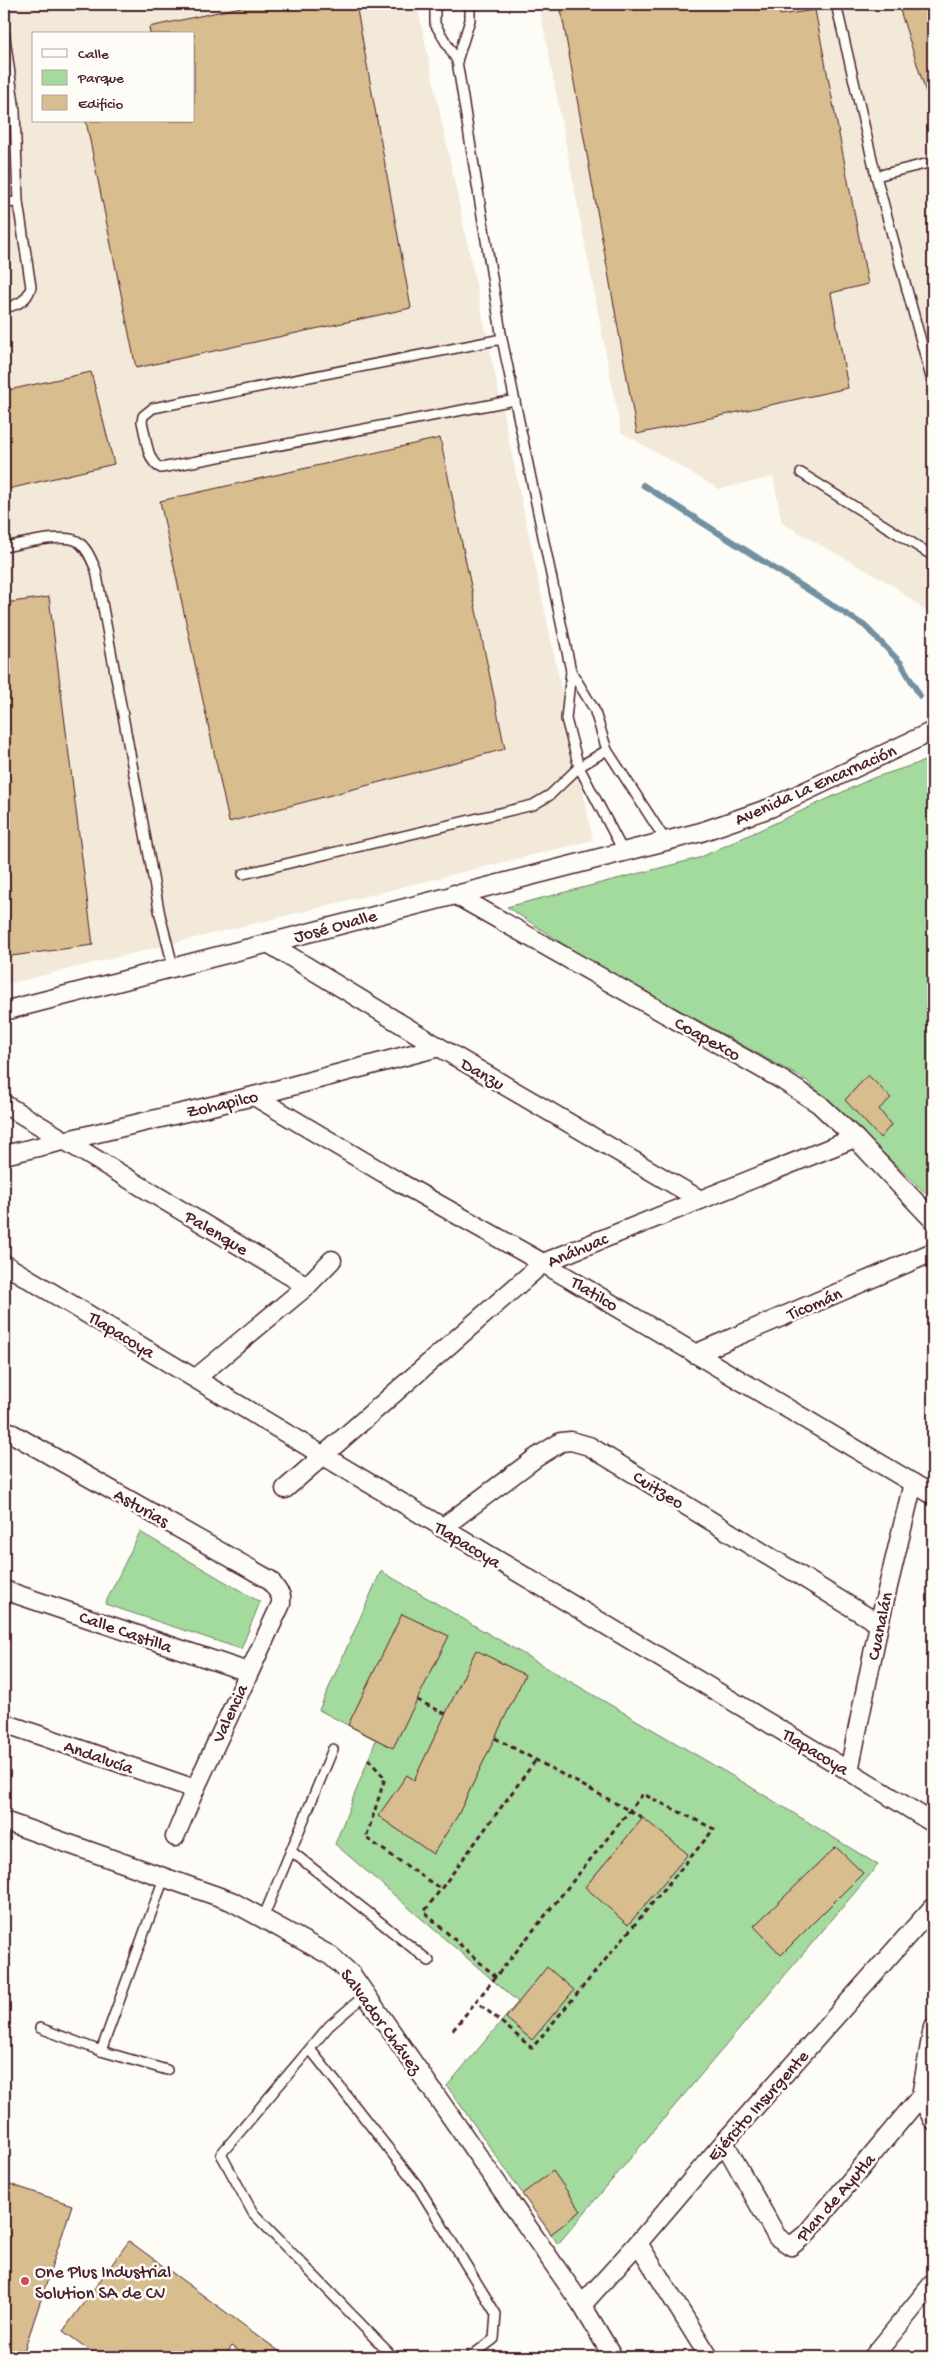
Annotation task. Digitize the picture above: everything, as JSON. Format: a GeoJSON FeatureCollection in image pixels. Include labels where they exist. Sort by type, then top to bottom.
{"type":"FeatureCollection","features":[{"type":"Feature","properties":{"kind":"street","name":"Avenida La Encarnación"},"geometry":{"type":"LineString","coordinates":[[666,841],[701,832],[770,808],[928,734]]}},
{"type":"Feature","properties":{"kind":"street","name":"José Ovalle"},"geometry":{"type":"LineString","coordinates":[[4,1011],[172,966],[666,841]]}},
{"type":"Feature","properties":{"kind":"street","name":"Coapexco"},"geometry":{"type":"LineString","coordinates":[[454,894],[782,1080],[819,1104],[855,1138],[933,1220]]}},
{"type":"Feature","properties":{"kind":"street","name":"Danzu"},"geometry":{"type":"LineString","coordinates":[[268,943],[438,1047],[699,1199]]}},
{"type":"Feature","properties":{"kind":"street","name":"Zohapilco"},"geometry":{"type":"LineString","coordinates":[[4,1155],[254,1096],[438,1047]]}},
{"type":"Feature","properties":{"kind":"street","name":"Tlatilco"},"geometry":{"type":"LineString","coordinates":[[254,1096],[397,1181],[543,1262],[933,1495]]}},
{"type":"Feature","properties":{"kind":"street","name":"Palenque"},"geometry":{"type":"LineString","coordinates":[[4,1104],[307,1286]]}},
{"type":"Feature","properties":{"kind":"street","name":"Anáhuac"},"geometry":{"type":"LineString","coordinates":[[285,1489],[543,1262],[855,1138]]}},
{"type":"Feature","properties":{"kind":"street","name":"Ticomán"},"geometry":{"type":"LineString","coordinates":[[696,1354],[933,1252]]}},
{"type":"Feature","properties":{"kind":"street"},"geometry":{"type":"LineString","coordinates":[[196,1378],[307,1286],[332,1260]]}},
{"type":"Feature","properties":{"kind":"street","name":"Tlapacoya"},"geometry":{"type":"LineString","coordinates":[[4,1264],[442,1528],[850,1770],[933,1823]]}},
{"type":"Feature","properties":{"kind":"street","name":"Asturias"},"geometry":{"type":"LineString","coordinates":[[4,1429],[270,1580],[277,1589]]}},
{"type":"Feature","properties":{"kind":"street","name":"Cuitzeo"},"geometry":{"type":"LineString","coordinates":[[442,1528],[536,1458],[561,1442],[571,1441],[589,1446],[879,1624]]}},
{"type":"Feature","properties":{"kind":"street","name":"Cuanalán"},"geometry":{"type":"LineString","coordinates":[[850,1770],[879,1624],[913,1483]]}},
{"type":"Feature","properties":{"kind":"street","name":"Valencia"},"geometry":{"type":"LineString","coordinates":[[174,1837],[194,1789],[281,1604],[281,1596],[277,1589]]}},
{"type":"Feature","properties":{"kind":"street","name":"Calle Castilla"},"geometry":{"type":"LineString","coordinates":[[4,1590],[248,1672]]}},
{"type":"Feature","properties":{"kind":"street","name":"Andalucía"},"geometry":{"type":"LineString","coordinates":[[4,1723],[194,1789]]}},
{"type":"Feature","properties":{"kind":"street","name":"Salvador Chávez"},"geometry":{"type":"LineString","coordinates":[[4,1821],[231,1901],[331,1956],[352,1975],[582,2305],[613,2357]]}},
{"type":"Feature","properties":{"kind":"street","name":"Ejército Insurgente"},"geometry":{"type":"LineString","coordinates":[[582,2305],[933,1907]]}},
{"type":"Feature","properties":{"kind":"street"},"geometry":{"type":"LineString","coordinates":[[933,2028],[921,2096],[933,2120]]}},
{"type":"Feature","properties":{"kind":"street","name":"Plan de Ayutla"},"geometry":{"type":"LineString","coordinates":[[724,2142],[776,2237],[791,2246],[806,2234],[921,2096]]}},
{"type":"Feature","properties":{"kind":"street"},"geometry":{"type":"LineString","coordinates":[[638,2243],[709,2357]]}},
{"type":"Feature","properties":{"kind":"street"},"geometry":{"type":"LineString","coordinates":[[873,2357],[933,2283]]}},
{"type":"Feature","properties":{"kind":"lane"},"geometry":{"type":"LineString","coordinates":[[435,4],[435,24],[457,61],[502,339],[571,671],[566,719],[579,767],[623,851]]}},
{"type":"Feature","properties":{"kind":"lane"},"geometry":{"type":"LineString","coordinates":[[457,61],[470,20],[470,4]]}},
{"type":"Feature","properties":{"kind":"lane"},"geometry":{"type":"LineString","coordinates":[[836,4],[876,176],[933,385]]}},
{"type":"Feature","properties":{"kind":"lane"},"geometry":{"type":"LineString","coordinates":[[4,30],[15,111],[18,202],[30,287],[28,296],[23,302],[4,308]]}},
{"type":"Feature","properties":{"kind":"lane"},"geometry":{"type":"LineString","coordinates":[[876,176],[933,162]]}},
{"type":"Feature","properties":{"kind":"lane"},"geometry":{"type":"LineString","coordinates":[[4,203],[18,202]]}},
{"type":"Feature","properties":{"kind":"lane"},"geometry":{"type":"LineString","coordinates":[[502,339],[153,408],[143,416],[142,422],[152,461],[161,468],[515,400]]}},
{"type":"Feature","properties":{"kind":"lane"},"geometry":{"type":"LineString","coordinates":[[800,473],[933,556]]}},
{"type":"Feature","properties":{"kind":"lane"},"geometry":{"type":"LineString","coordinates":[[4,547],[61,538],[78,542],[90,555],[96,570],[160,915],[172,966]]}},
{"type":"Feature","properties":{"kind":"lane"},"geometry":{"type":"LineString","coordinates":[[571,671],[594,709],[607,750],[666,841]]}},
{"type":"Feature","properties":{"kind":"lane"},"geometry":{"type":"LineString","coordinates":[[243,874],[533,805],[550,795],[579,767],[607,750]]}},
{"type":"Feature","properties":{"kind":"lane"},"geometry":{"type":"LineString","coordinates":[[263,1918],[333,1749]]}},
{"type":"Feature","properties":{"kind":"lane"},"geometry":{"type":"LineString","coordinates":[[291,1851],[429,1961]]}},
{"type":"Feature","properties":{"kind":"lane"},"geometry":{"type":"LineString","coordinates":[[101,2050],[164,1878]]}},
{"type":"Feature","properties":{"kind":"lane"},"geometry":{"type":"LineString","coordinates":[[365,1995],[329,2026],[221,2154],[253,2214],[393,2357]]}},
{"type":"Feature","properties":{"kind":"lane"},"geometry":{"type":"LineString","coordinates":[[40,2028],[101,2050],[167,2070]]}},
{"type":"Feature","properties":{"kind":"lane"},"geometry":{"type":"LineString","coordinates":[[310,2049],[417,2186],[496,2314],[494,2339],[470,2357]]}},
{"type":"Feature","properties":{"kind":"path"},"geometry":{"type":"LineString","coordinates":[[417,1700],[446,1714]]}},
{"type":"Feature","properties":{"kind":"path"},"geometry":{"type":"LineString","coordinates":[[495,1738],[643,1818]]}},
{"type":"Feature","properties":{"kind":"path"},"geometry":{"type":"LineString","coordinates":[[368,1759],[385,1778],[366,1838],[441,1889]]}},
{"type":"Feature","properties":{"kind":"path"},"geometry":{"type":"LineString","coordinates":[[496,1977],[424,1912],[536,1760]]}},
{"type":"Feature","properties":{"kind":"path"},"geometry":{"type":"LineString","coordinates":[[453,2030],[643,1794],[714,1829],[532,2048],[476,2002]]}},
{"type":"Feature","properties":{"kind":"shaded area"},"geometry":{"type":"Polygon","coordinates":[[[4,4],[417,4],[593,840],[4,985],[4,4]]]}},
{"type":"Feature","properties":{"kind":"shaded area"},"geometry":{"type":"Polygon","coordinates":[[[539,4],[933,4],[933,617],[894,586],[782,523],[773,477],[719,489],[621,432],[539,4]]]}},
{"type":"Feature","properties":{"kind":"green space"},"geometry":{"type":"Polygon","coordinates":[[[928,760],[933,780],[933,1200],[807,1081],[577,953],[507,907],[699,858],[873,778],[928,760]]]}},
{"type":"Feature","properties":{"kind":"green space"},"geometry":{"type":"Polygon","coordinates":[[[140,1532],[260,1602],[241,1649],[105,1604],[140,1532]]]}},
{"type":"Feature","properties":{"kind":"green space"},"geometry":{"type":"Polygon","coordinates":[[[381,1571],[746,1784],[878,1865],[558,2244],[447,2086],[518,2002],[335,1844],[376,1740],[319,1710],[381,1571]]]}},
{"type":"Feature","properties":{"kind":"building"},"geometry":{"type":"Polygon","coordinates":[[[255,4],[356,4],[411,308],[136,368],[86,122],[195,122],[195,32],[150,32],[149,27],[255,4]]]}},
{"type":"Feature","properties":{"kind":"building"},"geometry":{"type":"Polygon","coordinates":[[[560,4],[778,4],[780,15],[815,10],[868,284],[831,293],[848,388],[637,434],[560,4]]]}},
{"type":"Feature","properties":{"kind":"building"},"geometry":{"type":"Polygon","coordinates":[[[898,4],[933,4],[933,105],[930,105],[898,4]]]}},
{"type":"Feature","properties":{"kind":"building"},"geometry":{"type":"Polygon","coordinates":[[[91,372],[114,464],[4,490],[4,391],[91,372]]]}},
{"type":"Feature","properties":{"kind":"building"},"geometry":{"type":"Polygon","coordinates":[[[440,438],[505,749],[229,822],[160,501],[440,438]]]}},
{"type":"Feature","properties":{"kind":"building"},"geometry":{"type":"Polygon","coordinates":[[[49,597],[93,945],[4,957],[4,603],[49,597]]]}},
{"type":"Feature","properties":{"kind":"building"},"geometry":{"type":"Polygon","coordinates":[[[868,1075],[891,1098],[879,1109],[891,1125],[880,1138],[845,1100],[868,1075]]]}},
{"type":"Feature","properties":{"kind":"building"},"geometry":{"type":"Polygon","coordinates":[[[402,1614],[449,1636],[393,1748],[348,1725],[402,1614]]]}},
{"type":"Feature","properties":{"kind":"building"},"geometry":{"type":"Polygon","coordinates":[[[476,1650],[525,1675],[458,1815],[433,1854],[378,1816],[407,1775],[414,1780],[476,1650]]]}},
{"type":"Feature","properties":{"kind":"building"},"geometry":{"type":"Polygon","coordinates":[[[643,1818],[688,1854],[628,1925],[585,1887],[643,1818]]]}},
{"type":"Feature","properties":{"kind":"building"},"geometry":{"type":"Polygon","coordinates":[[[836,1847],[863,1873],[781,1955],[754,1926],[836,1847]]]}},
{"type":"Feature","properties":{"kind":"building"},"geometry":{"type":"Polygon","coordinates":[[[547,1967],[574,1990],[532,2040],[506,2018],[547,1967]]]}},
{"type":"Feature","properties":{"kind":"building"},"geometry":{"type":"Polygon","coordinates":[[[553,2171],[581,2211],[551,2234],[522,2194],[553,2171]]]}},
{"type":"Feature","properties":{"kind":"building","name":"One Plus Industrial Solution SA de CV"},"geometry":{"type":"Polygon","coordinates":[[[4,2182],[72,2205],[22,2357],[4,2357],[4,2182]]]}},
{"type":"Feature","properties":{"kind":"building"},"geometry":{"type":"Polygon","coordinates":[[[129,2241],[287,2357],[247,2357],[232,2346],[224,2357],[99,2357],[63,2331],[129,2241]]]}},
{"type":"Feature","properties":{"kind":"waterway"},"geometry":{"type":"LineString","coordinates":[[643,485],[865,626],[901,663],[920,696]]}},
{"type":"Feature","properties":{"kind":"place","name":"One Plus Industrial Solution SA de CV"},"geometry":{"type":"Point","coordinates":[25,2281]}}]}
